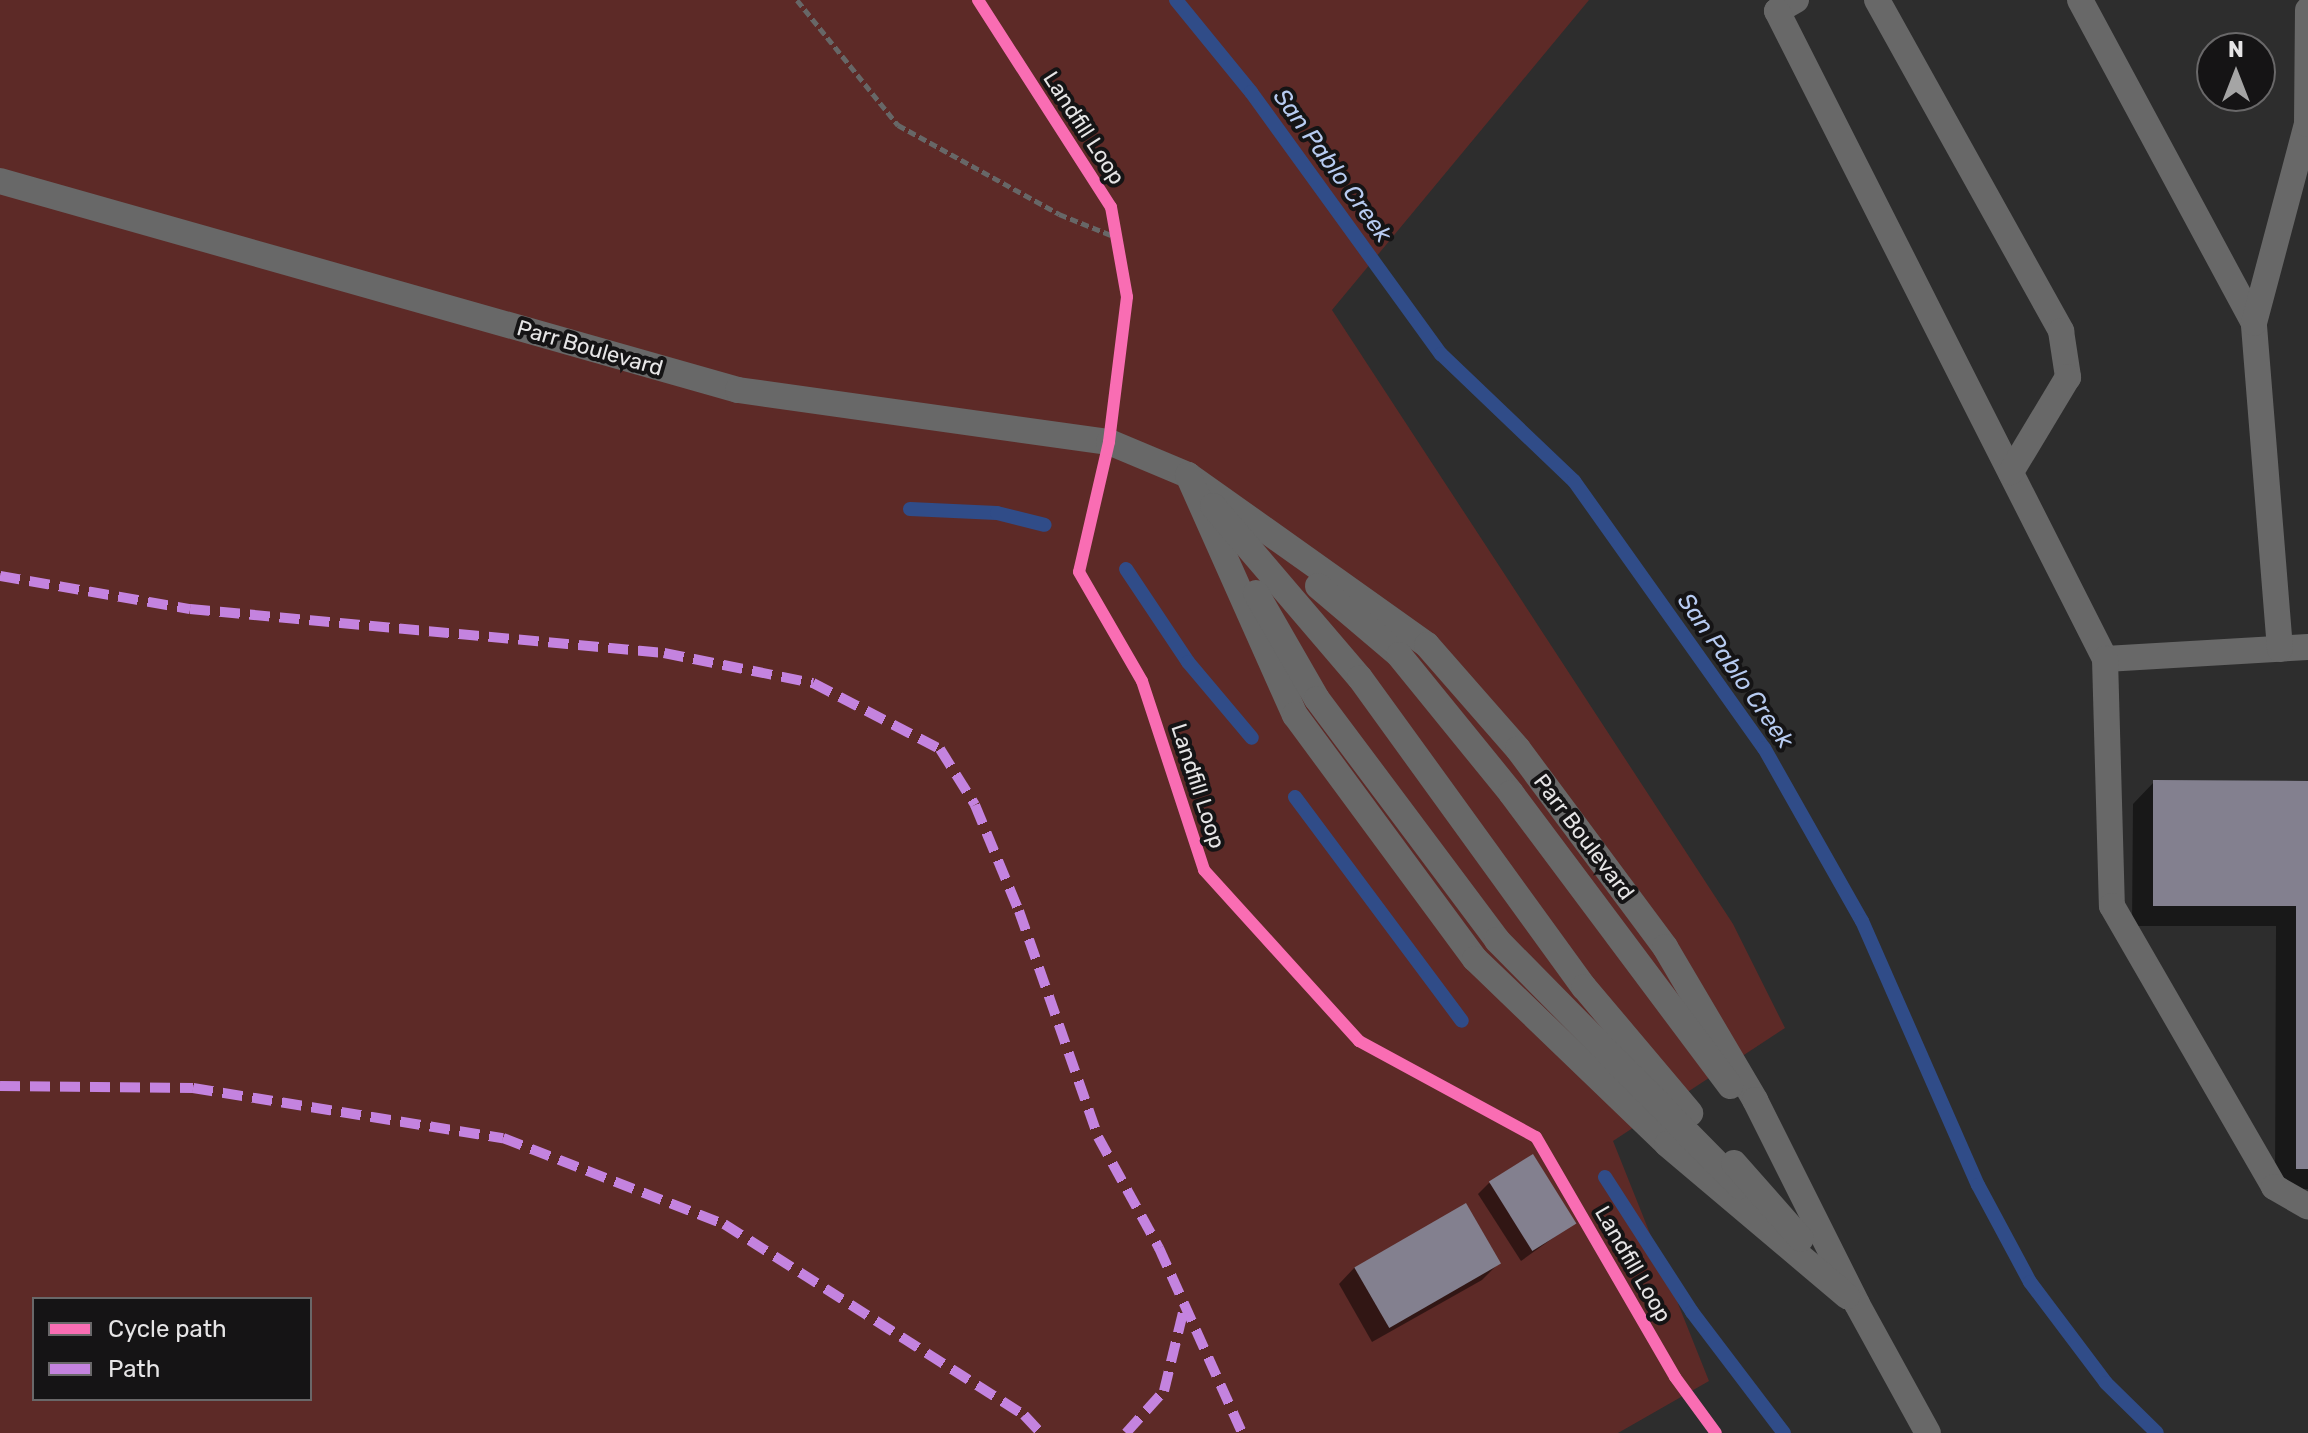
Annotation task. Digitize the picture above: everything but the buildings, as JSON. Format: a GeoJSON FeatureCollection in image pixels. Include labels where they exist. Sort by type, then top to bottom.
{"type":"FeatureCollection","features":[{"type":"Feature","properties":{"kind":"lane"},"geometry":{"type":"LineString","coordinates":[[1796,0],[1777,11],[2105,659],[2112,906],[2274,1187],[2308,1207]]}},
{"type":"Feature","properties":{"kind":"lane"},"geometry":{"type":"LineString","coordinates":[[1877,0],[2061,331],[2068,377],[2011,472]]}},
{"type":"Feature","properties":{"kind":"lane"},"geometry":{"type":"LineString","coordinates":[[2080,0],[2254,323]]}},
{"type":"Feature","properties":{"kind":"lane"},"geometry":{"type":"LineString","coordinates":[[2280,649],[2254,323],[2307,124],[2308,10]]}},
{"type":"Feature","properties":{"kind":"lane","name":"Parr Boulevard"},"geometry":{"type":"LineString","coordinates":[[0,181],[738,390],[1109,442],[1188,475],[1427,645],[1518,749],[1665,947],[1755,1100],[1857,1304],[1928,1433]]}},
{"type":"Feature","properties":{"kind":"lane"},"geometry":{"type":"LineString","coordinates":[[1188,475],[1360,678],[1584,987],[1857,1304]]}},
{"type":"Feature","properties":{"kind":"lane","name":"Parr Boulevard"},"geometry":{"type":"LineString","coordinates":[[1188,475],[1295,715],[1475,959],[1667,1144],[1857,1304]]}},
{"type":"Feature","properties":{"kind":"lane"},"geometry":{"type":"LineString","coordinates":[[2105,659],[2308,647]]}},
{"type":"Feature","properties":{"kind":"path"},"geometry":{"type":"LineString","coordinates":[[797,0],[898,125],[1059,214],[1116,237]]}},
{"type":"Feature","properties":{"kind":"shaded area"},"geometry":{"type":"Polygon","coordinates":[[[0,0],[1589,0],[1332,310],[1733,924],[1785,1028],[1613,1141],[1709,1381],[1618,1433],[0,1433],[0,0]]]}},
{"type":"Feature","properties":{"kind":"waterway","name":"San Pablo Creek"},"geometry":{"type":"LineString","coordinates":[[1176,0],[1251,92],[1441,354],[1574,481],[1764,748],[1862,921],[1978,1185],[2030,1282],[2106,1383],[2157,1433]]}},
{"type":"Feature","properties":{"kind":"waterway"},"geometry":{"type":"LineString","coordinates":[[910,509],[997,513],[1045,525]]}},
{"type":"Feature","properties":{"kind":"waterway"},"geometry":{"type":"LineString","coordinates":[[1126,569],[1188,662],[1252,738]]}},
{"type":"Feature","properties":{"kind":"waterway"},"geometry":{"type":"LineString","coordinates":[[1295,797],[1462,1021]]}},
{"type":"Feature","properties":{"kind":"waterway"},"geometry":{"type":"LineString","coordinates":[[1605,1177],[1692,1312],[1784,1433]]}},
{"type":"Feature","properties":{"kind":"marked path"},"geometry":{"type":"LineString","coordinates":[[0,576],[190,609],[664,653],[813,683],[940,749],[975,805],[1019,911],[1098,1137],[1159,1248],[1242,1433]]}},
{"type":"Feature","properties":{"kind":"marked path"},"geometry":{"type":"LineString","coordinates":[[0,1086],[193,1088],[503,1138],[724,1224],[1024,1415],[1041,1433]]}},
{"type":"Feature","properties":{"kind":"marked path"},"geometry":{"type":"LineString","coordinates":[[1126,1433],[1164,1391],[1185,1304]]}},
{"type":"Feature","properties":{"kind":"cycle path","name":"Landfill Loop"},"geometry":{"type":"LineString","coordinates":[[978,0],[1111,207],[1127,297],[1109,442],[1079,572],[1142,681],[1204,870],[1359,1041],[1536,1137],[1675,1377],[1716,1433]]}}]}
